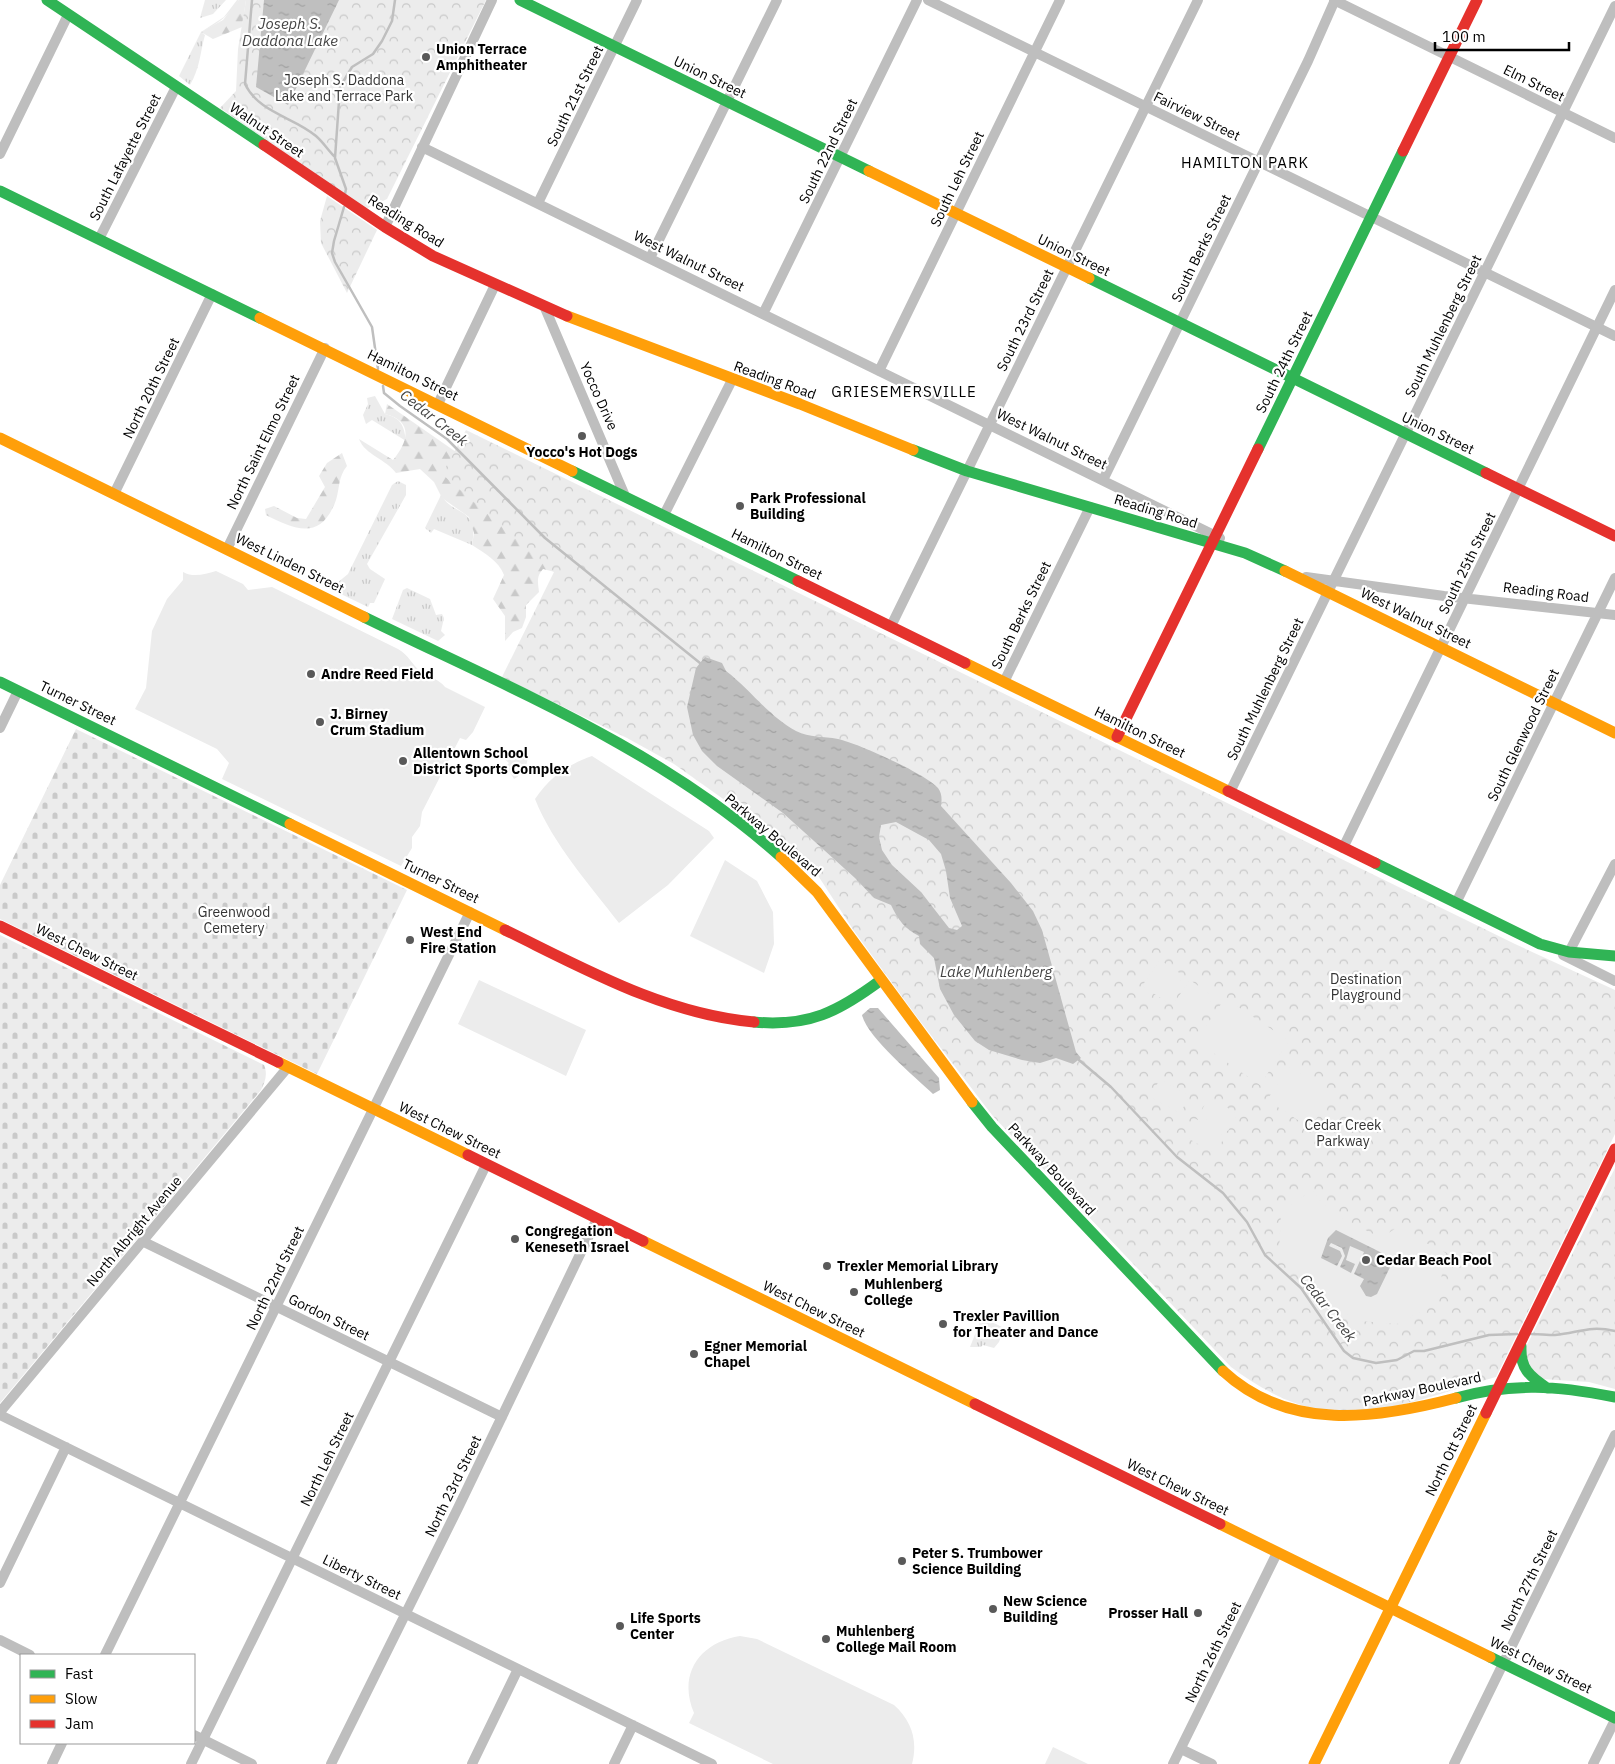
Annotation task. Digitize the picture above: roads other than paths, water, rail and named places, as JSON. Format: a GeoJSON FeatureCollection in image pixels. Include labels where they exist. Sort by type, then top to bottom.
{"type":"FeatureCollection","features":[{"type":"Feature","properties":{"kind":"street"},"geometry":{"type":"LineString","coordinates":[[46,0],[176,87]]}},
{"type":"Feature","properties":{"kind":"street"},"geometry":{"type":"LineString","coordinates":[[384,227],[492,0]]}},
{"type":"Feature","properties":{"kind":"street","name":"Union Street"},"geometry":{"type":"LineString","coordinates":[[520,0],[1615,536]]}},
{"type":"Feature","properties":{"kind":"street","name":"South 21st Street"},"geometry":{"type":"LineString","coordinates":[[538,203],[637,0]]}},
{"type":"Feature","properties":{"kind":"street"},"geometry":{"type":"LineString","coordinates":[[650,258],[777,0]]}},
{"type":"Feature","properties":{"kind":"street","name":"South 22nd Street"},"geometry":{"type":"LineString","coordinates":[[763,314],[917,0]]}},
{"type":"Feature","properties":{"kind":"street","name":"Fairview Street"},"geometry":{"type":"LineString","coordinates":[[928,0],[1615,336]]}},
{"type":"Feature","properties":{"kind":"street","name":"South Leh Street"},"geometry":{"type":"LineString","coordinates":[[880,371],[1060,0]]}},
{"type":"Feature","properties":{"kind":"street","name":"South 23rd Street"},"geometry":{"type":"LineString","coordinates":[[891,626],[1198,0]]}},
{"type":"Feature","properties":{"kind":"street","name":"Elm Street"},"geometry":{"type":"LineString","coordinates":[[1335,0],[1615,138]]}},
{"type":"Feature","properties":{"kind":"street","name":"South Berks Street"},"geometry":{"type":"LineString","coordinates":[[1103,480],[1335,0]]}},
{"type":"Feature","properties":{"kind":"street","name":"South 24th Street"},"geometry":{"type":"LineString","coordinates":[[1117,737],[1477,0]]}},
{"type":"Feature","properties":{"kind":"street","name":"South Muhlenberg Street"},"geometry":{"type":"LineString","coordinates":[[1230,792],[1615,6]]}},
{"type":"Feature","properties":{"kind":"street"},"geometry":{"type":"LineString","coordinates":[[0,154],[68,15]]}},
{"type":"Feature","properties":{"kind":"street","name":"Walnut Street"},"geometry":{"type":"LineString","coordinates":[[176,87],[342,198]]}},
{"type":"Feature","properties":{"kind":"street","name":"South Lafayette Street"},"geometry":{"type":"LineString","coordinates":[[99,239],[176,87]]}},
{"type":"Feature","properties":{"kind":"street","name":"West Walnut Street"},"geometry":{"type":"LineString","coordinates":[[422,147],[1103,480],[1214,540]]}},
{"type":"Feature","properties":{"kind":"street","name":"Hamilton Street"},"geometry":{"type":"LineString","coordinates":[[0,191],[325,348],[1615,981]]}},
{"type":"Feature","properties":{"kind":"street","name":"Reading Road"},"geometry":{"type":"LineString","coordinates":[[342,198],[384,227],[433,256],[545,308],[800,404],[967,471],[1090,507],[1214,540],[1245,553]]}},
{"type":"Feature","properties":{"kind":"street"},"geometry":{"type":"LineString","coordinates":[[438,404],[495,285]]}},
{"type":"Feature","properties":{"kind":"street","name":"South 25th Street"},"geometry":{"type":"LineString","coordinates":[[1343,848],[1615,290]]}},
{"type":"Feature","properties":{"kind":"street","name":"North 20th Street"},"geometry":{"type":"LineString","coordinates":[[114,494],[212,294]]}},
{"type":"Feature","properties":{"kind":"street","name":"Yocco Drive"},"geometry":{"type":"LineString","coordinates":[[545,308],[625,496]]}},
{"type":"Feature","properties":{"kind":"street","name":"North Saint Elmo Street"},"geometry":{"type":"LineString","coordinates":[[227,548],[325,348]]}},
{"type":"Feature","properties":{"kind":"street"},"geometry":{"type":"LineString","coordinates":[[664,515],[732,380]]}},
{"type":"Feature","properties":{"kind":"street","name":"West Linden Street"},"geometry":{"type":"LineString","coordinates":[[0,438],[566,715]]}},
{"type":"Feature","properties":{"kind":"street","name":"South Berks Street"},"geometry":{"type":"LineString","coordinates":[[1004,682],[1090,507]]}},
{"type":"Feature","properties":{"kind":"street","name":"West Walnut Street"},"geometry":{"type":"LineString","coordinates":[[1245,553],[1295,575],[1331,586],[1441,647],[1615,733]]}},
{"type":"Feature","properties":{"kind":"street","name":"South Glenwood Street"},"geometry":{"type":"LineString","coordinates":[[1456,903],[1615,578]]}},
{"type":"Feature","properties":{"kind":"street","name":"Reading Road"},"geometry":{"type":"LineString","coordinates":[[1331,586],[1465,598],[1615,615]]}},
{"type":"Feature","properties":{"kind":"street","name":"Turner Street"},"geometry":{"type":"LineString","coordinates":[[0,682],[470,912],[642,995],[667,1004],[719,1017],[773,1022],[814,1019],[833,1012],[881,980]]}},
{"type":"Feature","properties":{"kind":"street"},"geometry":{"type":"LineString","coordinates":[[0,728],[18,691]]}},
{"type":"Feature","properties":{"kind":"street","name":"Parkway Boulevard"},"geometry":{"type":"LineString","coordinates":[[566,715],[654,763],[716,805],[769,847],[817,892],[949,1073],[992,1127],[1206,1355],[1236,1382],[1252,1393],[1287,1409],[1306,1414],[1344,1418],[1382,1415],[1498,1388],[1547,1388],[1615,1397]]}},
{"type":"Feature","properties":{"kind":"street"},"geometry":{"type":"LineString","coordinates":[[1569,952],[1615,864]]}},
{"type":"Feature","properties":{"kind":"street","name":"North 22nd Street"},"geometry":{"type":"LineString","coordinates":[[105,1654],[470,912]]}},
{"type":"Feature","properties":{"kind":"street","name":"West Chew Street"},"geometry":{"type":"LineString","coordinates":[[0,926],[1615,1719]]}},
{"type":"Feature","properties":{"kind":"street","name":"Hamilton Street"},"geometry":{"type":"LineString","coordinates":[[1540,944],[1569,952],[1615,956]]}},
{"type":"Feature","properties":{"kind":"street","name":"North Albright Avenue"},"geometry":{"type":"LineString","coordinates":[[0,1413],[288,1067]]}},
{"type":"Feature","properties":{"kind":"street","name":"North Ott Street"},"geometry":{"type":"LineString","coordinates":[[1314,1764],[1615,1149]]}},
{"type":"Feature","properties":{"kind":"street","name":"North Leh Street"},"geometry":{"type":"LineString","coordinates":[[191,1764],[198,1738],[293,1558],[486,1165]]}},
{"type":"Feature","properties":{"kind":"street","name":"North 23rd Street"},"geometry":{"type":"LineString","coordinates":[[331,1764],[502,1418],[597,1219]]}},
{"type":"Feature","properties":{"kind":"street","name":"Gordon Street"},"geometry":{"type":"LineString","coordinates":[[144,1242],[502,1418]]}},
{"type":"Feature","properties":{"kind":"street"},"geometry":{"type":"LineString","coordinates":[[1521,1342],[1520,1358],[1524,1370],[1547,1388]]}},
{"type":"Feature","properties":{"kind":"street","name":"Liberty Street"},"geometry":{"type":"LineString","coordinates":[[0,1413],[66,1448],[712,1764]]}},
{"type":"Feature","properties":{"kind":"street","name":"North 27th Street"},"geometry":{"type":"LineString","coordinates":[[1454,1764],[1615,1435]]}},
{"type":"Feature","properties":{"kind":"street"},"geometry":{"type":"LineString","coordinates":[[0,1583],[66,1448]]}},
{"type":"Feature","properties":{"kind":"street","name":"North 26th Street"},"geometry":{"type":"LineString","coordinates":[[1173,1764],[1278,1553]]}},
{"type":"Feature","properties":{"kind":"street"},"geometry":{"type":"LineString","coordinates":[[0,1640],[28,1654]]}},
{"type":"Feature","properties":{"kind":"street"},"geometry":{"type":"LineString","coordinates":[[472,1764],[518,1669]]}},
{"type":"Feature","properties":{"kind":"street"},"geometry":{"type":"LineString","coordinates":[[1593,1764],[1615,1719]]}},
{"type":"Feature","properties":{"kind":"street"},"geometry":{"type":"LineString","coordinates":[[614,1764],[633,1725]]}},
{"type":"Feature","properties":{"kind":"street"},"geometry":{"type":"LineString","coordinates":[[198,1738],[252,1764]]}},
{"type":"Feature","properties":{"kind":"street"},"geometry":{"type":"LineString","coordinates":[[52,1764],[62,1744]]}},
{"type":"Feature","properties":{"kind":"street"},"geometry":{"type":"LineString","coordinates":[[1181,1749],[1212,1764]]}},
{"type":"Feature","properties":{"kind":"water","name":"Joseph S. Daddona Lake"},"geometry":{"type":"Polygon","coordinates":[[[264,0],[339,0],[288,105],[256,87],[264,0]]]}},
{"type":"Feature","properties":{"kind":"water","name":"Lake Muhlenberg"},"geometry":{"type":"Polygon","coordinates":[[[705,657],[722,663],[726,671],[768,710],[796,731],[811,736],[838,739],[860,746],[906,767],[938,788],[941,806],[1011,883],[1033,911],[1042,930],[1076,1052],[1081,1058],[1073,1064],[1056,1058],[1040,1063],[1022,1060],[989,1050],[975,1041],[954,1015],[940,989],[934,958],[920,944],[919,936],[902,924],[891,905],[874,898],[855,878],[783,813],[717,766],[702,751],[693,735],[687,707],[696,668],[705,657]],[[896,822],[881,825],[879,837],[882,850],[892,865],[921,892],[949,928],[957,930],[962,926],[950,898],[941,854],[929,840],[896,822]]]}},
{"type":"Feature","properties":{"kind":"water"},"geometry":{"type":"Polygon","coordinates":[[[870,1008],[878,1008],[939,1078],[940,1090],[933,1094],[882,1045],[866,1024],[862,1015],[870,1008]]]}},
{"type":"Feature","properties":{"kind":"water"},"geometry":{"type":"Polygon","coordinates":[[[1336,1230],[1394,1259],[1377,1294],[1371,1297],[1366,1296],[1360,1286],[1364,1279],[1354,1274],[1364,1252],[1350,1246],[1346,1260],[1355,1264],[1351,1273],[1340,1267],[1345,1256],[1342,1248],[1331,1243],[1329,1246],[1340,1251],[1342,1256],[1337,1266],[1321,1258],[1328,1238],[1336,1230]]]}},
{"type":"Feature","properties":{"kind":"waterway"},"geometry":{"type":"LineString","coordinates":[[252,0],[245,84],[259,102],[319,138],[334,156]]}},
{"type":"Feature","properties":{"kind":"waterway","name":"Cedar Creek"},"geometry":{"type":"LineString","coordinates":[[345,194],[346,189],[335,158],[340,87],[352,67],[373,54],[382,41],[392,21],[395,0]]}},
{"type":"Feature","properties":{"kind":"waterway","name":"Cedar Creek"},"geometry":{"type":"LineString","coordinates":[[344,207],[332,253],[335,262],[372,327],[378,369]]}},
{"type":"Feature","properties":{"kind":"waterway","name":"Cedar Creek"},"geometry":{"type":"LineString","coordinates":[[383,386],[384,393],[447,439],[545,538],[700,663]]}},
{"type":"Feature","properties":{"kind":"waterway","name":"Cedar Creek"},"geometry":{"type":"LineString","coordinates":[[1079,1060],[1111,1087],[1177,1157],[1223,1193],[1247,1222],[1265,1255],[1301,1288],[1344,1351],[1353,1358],[1376,1363],[1397,1360],[1414,1351],[1424,1351],[1489,1335],[1517,1334]]}},
{"type":"Feature","properties":{"kind":"waterway","name":"Cedar Creek"},"geometry":{"type":"LineString","coordinates":[[1530,1334],[1555,1335],[1598,1329],[1615,1331]]}},
{"type":"Feature","properties":{"kind":"place","name":"Union Terrace Amphitheater"},"geometry":{"type":"Point","coordinates":[426,57]}},
{"type":"Feature","properties":{"kind":"place","name":"Yocco's Hot Dogs"},"geometry":{"type":"Point","coordinates":[582,436]}},
{"type":"Feature","properties":{"kind":"place","name":"Park Professional Building"},"geometry":{"type":"Point","coordinates":[740,506]}},
{"type":"Feature","properties":{"kind":"place","name":"Andre Reed Field"},"geometry":{"type":"Point","coordinates":[311,674]}},
{"type":"Feature","properties":{"kind":"place","name":"J. Birney Crum Stadium"},"geometry":{"type":"Point","coordinates":[320,722]}},
{"type":"Feature","properties":{"kind":"place","name":"Allentown School District Sports Complex"},"geometry":{"type":"Point","coordinates":[403,761]}},
{"type":"Feature","properties":{"kind":"place","name":"West End Fire Station"},"geometry":{"type":"Point","coordinates":[410,940]}},
{"type":"Feature","properties":{"kind":"place","name":"Congregation Keneseth Israel"},"geometry":{"type":"Point","coordinates":[515,1239]}},
{"type":"Feature","properties":{"kind":"place","name":"Cedar Beach Pool"},"geometry":{"type":"Point","coordinates":[1366,1260]}},
{"type":"Feature","properties":{"kind":"place","name":"Trexler Memorial Library"},"geometry":{"type":"Point","coordinates":[827,1266]}},
{"type":"Feature","properties":{"kind":"place","name":"Muhlenberg College"},"geometry":{"type":"Point","coordinates":[854,1292]}},
{"type":"Feature","properties":{"kind":"place","name":"Trexler Pavillion for Theater and Dance"},"geometry":{"type":"Point","coordinates":[943,1324]}},
{"type":"Feature","properties":{"kind":"place","name":"Egner Memorial Chapel"},"geometry":{"type":"Point","coordinates":[694,1354]}},
{"type":"Feature","properties":{"kind":"place","name":"Peter S. Trumbower Science Building"},"geometry":{"type":"Point","coordinates":[902,1561]}},
{"type":"Feature","properties":{"kind":"place","name":"New Science Building"},"geometry":{"type":"Point","coordinates":[993,1609]}},
{"type":"Feature","properties":{"kind":"place","name":"Prosser Hall"},"geometry":{"type":"Point","coordinates":[1198,1613]}},
{"type":"Feature","properties":{"kind":"place","name":"Life Sports Center"},"geometry":{"type":"Point","coordinates":[620,1626]}},
{"type":"Feature","properties":{"kind":"place","name":"Muhlenberg College Mail Room"},"geometry":{"type":"Point","coordinates":[826,1639]}},
{"type":"Feature","properties":{"kind":"district","name":"HAMILTON PARK"},"geometry":{"type":"Point","coordinates":[1245,163]}},
{"type":"Feature","properties":{"kind":"district","name":"GRIESEMERSVILLE"},"geometry":{"type":"Point","coordinates":[904,392]}},
{"type":"Feature","properties":{"kind":"park label","name":"Joseph S. Daddona Lake and Terrace Park"},"geometry":{"type":"Point","coordinates":[344,88]}},
{"type":"Feature","properties":{"kind":"park label","name":"Greenwood Cemetery"},"geometry":{"type":"Point","coordinates":[234,920]}},
{"type":"Feature","properties":{"kind":"park label","name":"Destination Playground"},"geometry":{"type":"Point","coordinates":[1366,988]}},
{"type":"Feature","properties":{"kind":"park label","name":"Cedar Creek Parkway"},"geometry":{"type":"Point","coordinates":[1343,1134]}}]}
